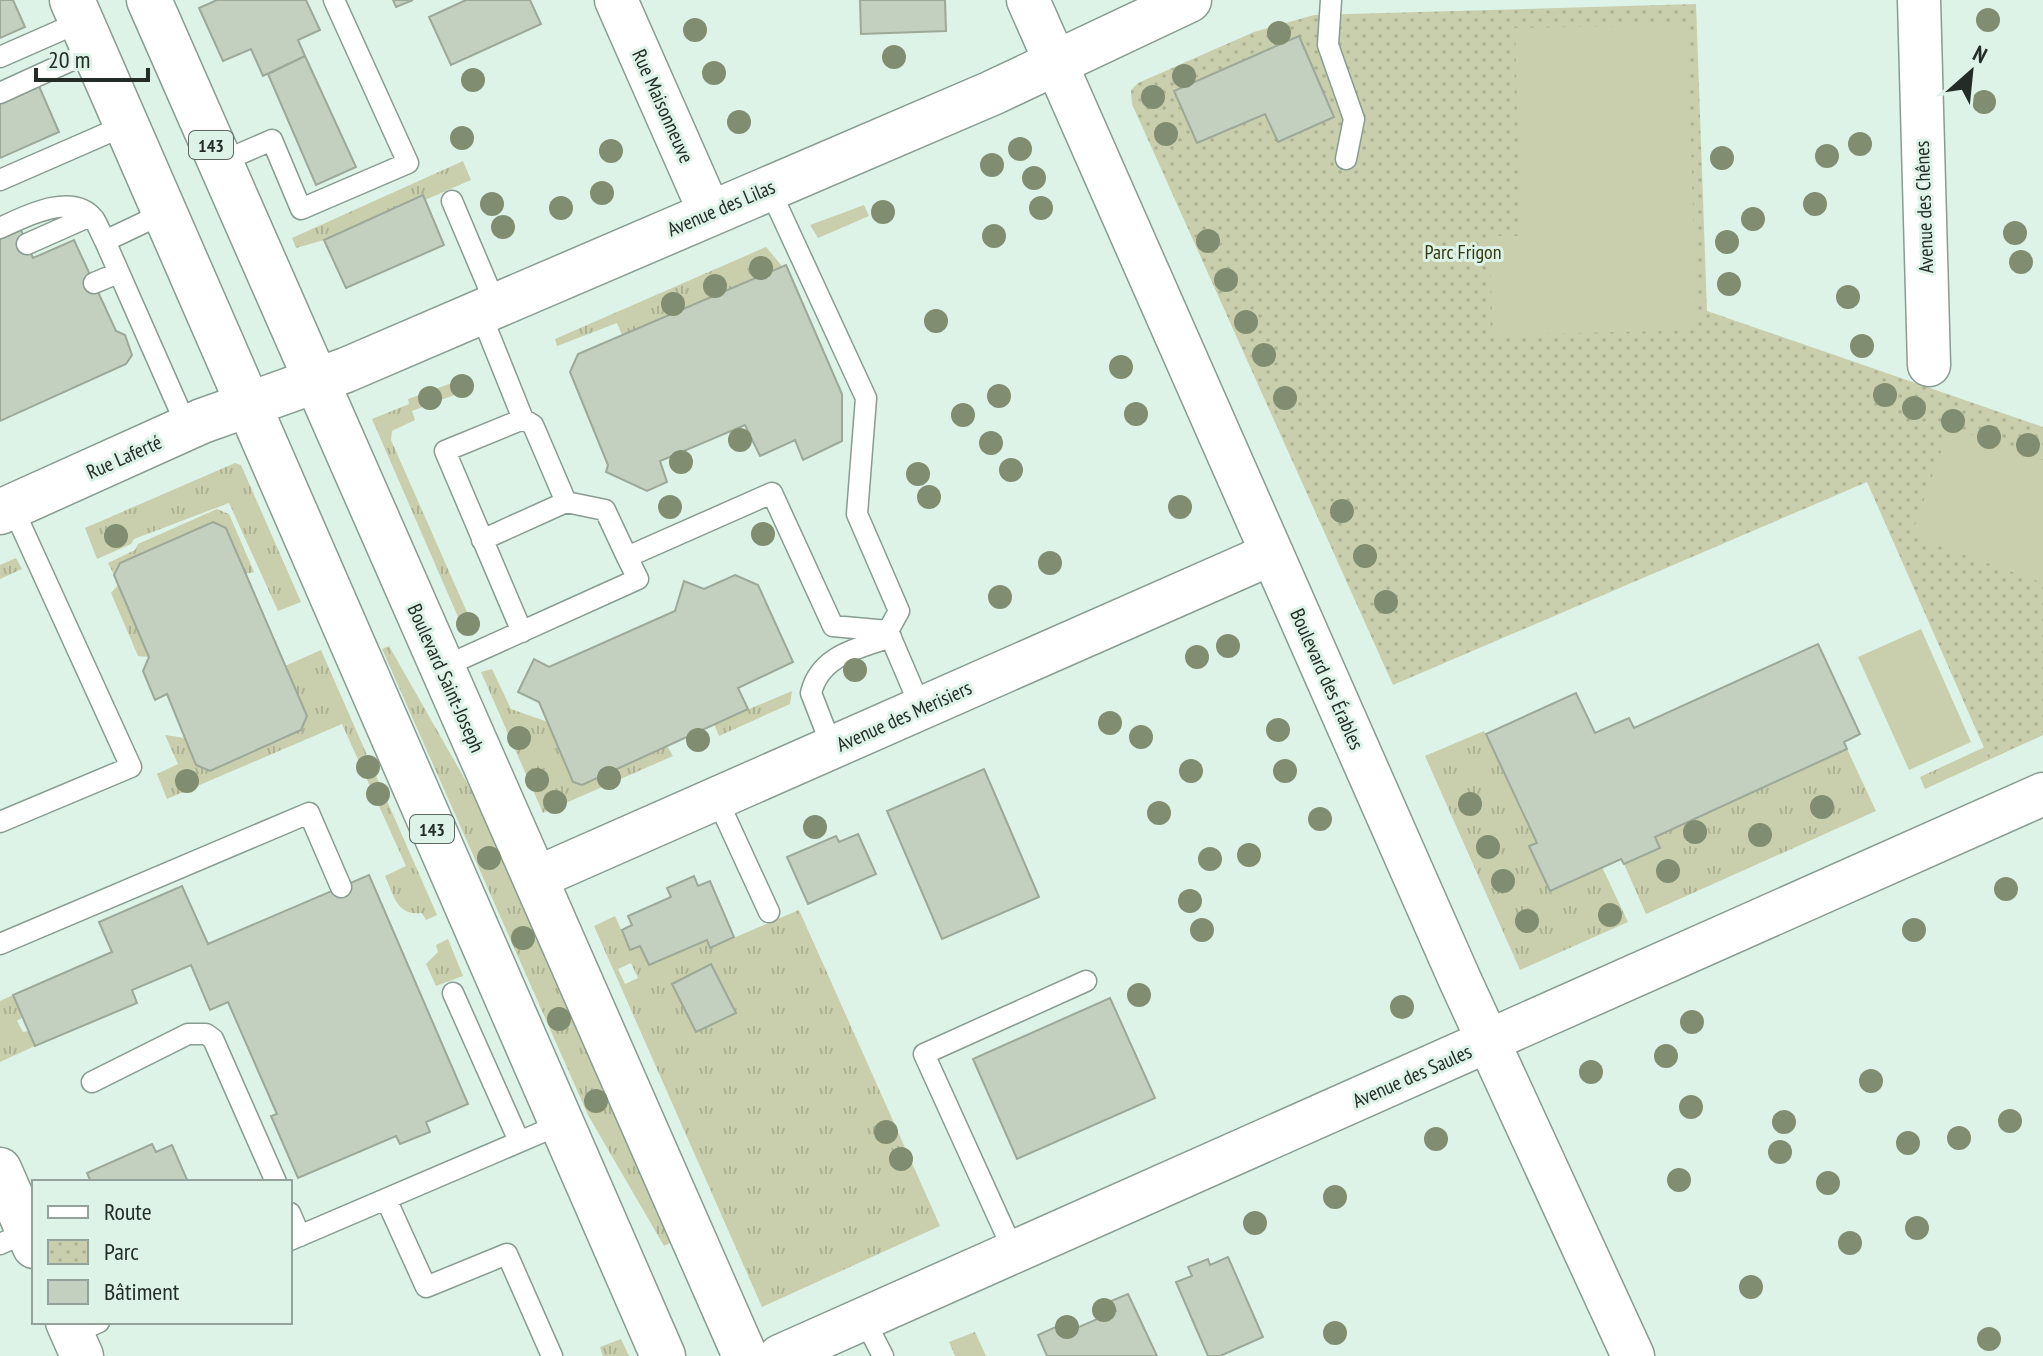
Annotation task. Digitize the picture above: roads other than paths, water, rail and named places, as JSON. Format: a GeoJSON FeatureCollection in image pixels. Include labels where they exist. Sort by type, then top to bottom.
{"type":"FeatureCollection","features":[{"type":"Feature","properties":{"kind":"main road","name":"Boulevard Saint-Joseph"},"geometry":{"type":"LineString","coordinates":[[149,0],[745,1356]]}},
{"type":"Feature","properties":{"kind":"main road","name":"Avenue des Lilas"},"geometry":{"type":"LineString","coordinates":[[248,405],[315,382],[488,309],[1055,64],[1189,0]]}},
{"type":"Feature","properties":{"kind":"main road","name":"143"},"geometry":{"type":"LineString","coordinates":[[83,24],[663,1356]]}},
{"type":"Feature","properties":{"kind":"main road","name":"Rue Laferté"},"geometry":{"type":"LineString","coordinates":[[4,503],[248,405]]}},
{"type":"Feature","properties":{"kind":"street","name":"Rue Maisonneuve"},"geometry":{"type":"LineString","coordinates":[[616,0],[710,213]]}},
{"type":"Feature","properties":{"kind":"street","name":"Boulevard des Érables"},"geometry":{"type":"LineString","coordinates":[[1028,0],[1488,1042],[1633,1356]]}},
{"type":"Feature","properties":{"kind":"street","name":"Avenue des Chênes"},"geometry":{"type":"LineString","coordinates":[[1919,0],[1929,365]]}},
{"type":"Feature","properties":{"kind":"street","name":"Avenue des Merisiers"},"geometry":{"type":"LineString","coordinates":[[536,878],[1271,554]]}},
{"type":"Feature","properties":{"kind":"street","name":"Avenue des Saules"},"geometry":{"type":"LineString","coordinates":[[780,1356],[2043,794]]}},
{"type":"Feature","properties":{"kind":"street"},"geometry":{"type":"LineString","coordinates":[[0,1169],[20,1241]]}},
{"type":"Feature","properties":{"kind":"lane"},"geometry":{"type":"LineString","coordinates":[[219,163],[272,140],[301,209],[408,163],[334,0]]}},
{"type":"Feature","properties":{"kind":"lane"},"geometry":{"type":"LineString","coordinates":[[1331,0],[1328,45],[1354,119],[1346,159]]}},
{"type":"Feature","properties":{"kind":"lane"},"geometry":{"type":"LineString","coordinates":[[0,57],[83,24]]}},
{"type":"Feature","properties":{"kind":"lane"},"geometry":{"type":"LineString","coordinates":[[0,93],[83,24]]}},
{"type":"Feature","properties":{"kind":"lane"},"geometry":{"type":"LineString","coordinates":[[0,180],[126,125]]}},
{"type":"Feature","properties":{"kind":"lane"},"geometry":{"type":"LineString","coordinates":[[769,188],[866,398],[857,514],[899,611],[889,634],[831,660],[819,673],[811,693],[832,747]]}},
{"type":"Feature","properties":{"kind":"lane"},"geometry":{"type":"LineString","coordinates":[[452,201],[523,419],[533,425],[566,502]]}},
{"type":"Feature","properties":{"kind":"lane"},"geometry":{"type":"LineString","coordinates":[[0,228],[41,210],[69,207],[90,216],[105,241],[188,429]]}},
{"type":"Feature","properties":{"kind":"lane"},"geometry":{"type":"LineString","coordinates":[[105,241],[164,213]]}},
{"type":"Feature","properties":{"kind":"lane"},"geometry":{"type":"LineString","coordinates":[[27,244],[90,216]]}},
{"type":"Feature","properties":{"kind":"lane"},"geometry":{"type":"LineString","coordinates":[[94,283],[118,273]]}},
{"type":"Feature","properties":{"kind":"lane"},"geometry":{"type":"LineString","coordinates":[[522,632],[445,451],[523,419]]}},
{"type":"Feature","properties":{"kind":"lane"},"geometry":{"type":"LineString","coordinates":[[627,557],[772,493],[833,626],[889,634]]}},
{"type":"Feature","properties":{"kind":"lane"},"geometry":{"type":"LineString","coordinates":[[441,668],[638,579],[605,510],[566,502],[482,540]]}},
{"type":"Feature","properties":{"kind":"lane"},"geometry":{"type":"LineString","coordinates":[[0,822],[131,767],[4,503]]}},
{"type":"Feature","properties":{"kind":"lane"},"geometry":{"type":"LineString","coordinates":[[889,634],[921,708]]}},
{"type":"Feature","properties":{"kind":"lane"},"geometry":{"type":"LineString","coordinates":[[717,799],[769,912]]}},
{"type":"Feature","properties":{"kind":"lane"},"geometry":{"type":"LineString","coordinates":[[0,944],[309,813],[341,887]]}},
{"type":"Feature","properties":{"kind":"lane"},"geometry":{"type":"LineString","coordinates":[[1014,1252],[924,1054],[1086,981]]}},
{"type":"Feature","properties":{"kind":"lane"},"geometry":{"type":"LineString","coordinates":[[453,993],[519,1141]]}},
{"type":"Feature","properties":{"kind":"lane"},"geometry":{"type":"LineString","coordinates":[[92,1082],[188,1034],[206,1034],[213,1039],[275,1180]]}},
{"type":"Feature","properties":{"kind":"lane"},"geometry":{"type":"LineString","coordinates":[[295,1238],[561,1124]]}},
{"type":"Feature","properties":{"kind":"lane"},"geometry":{"type":"LineString","coordinates":[[386,1199],[426,1287],[507,1254],[552,1356]]}},
{"type":"Feature","properties":{"kind":"lane"},"geometry":{"type":"LineString","coordinates":[[864,1319],[883,1356]]}},
{"type":"Feature","properties":{"kind":"park label","name":"Parc Frigon"},"geometry":{"type":"Point","coordinates":[1463,252]}}]}
